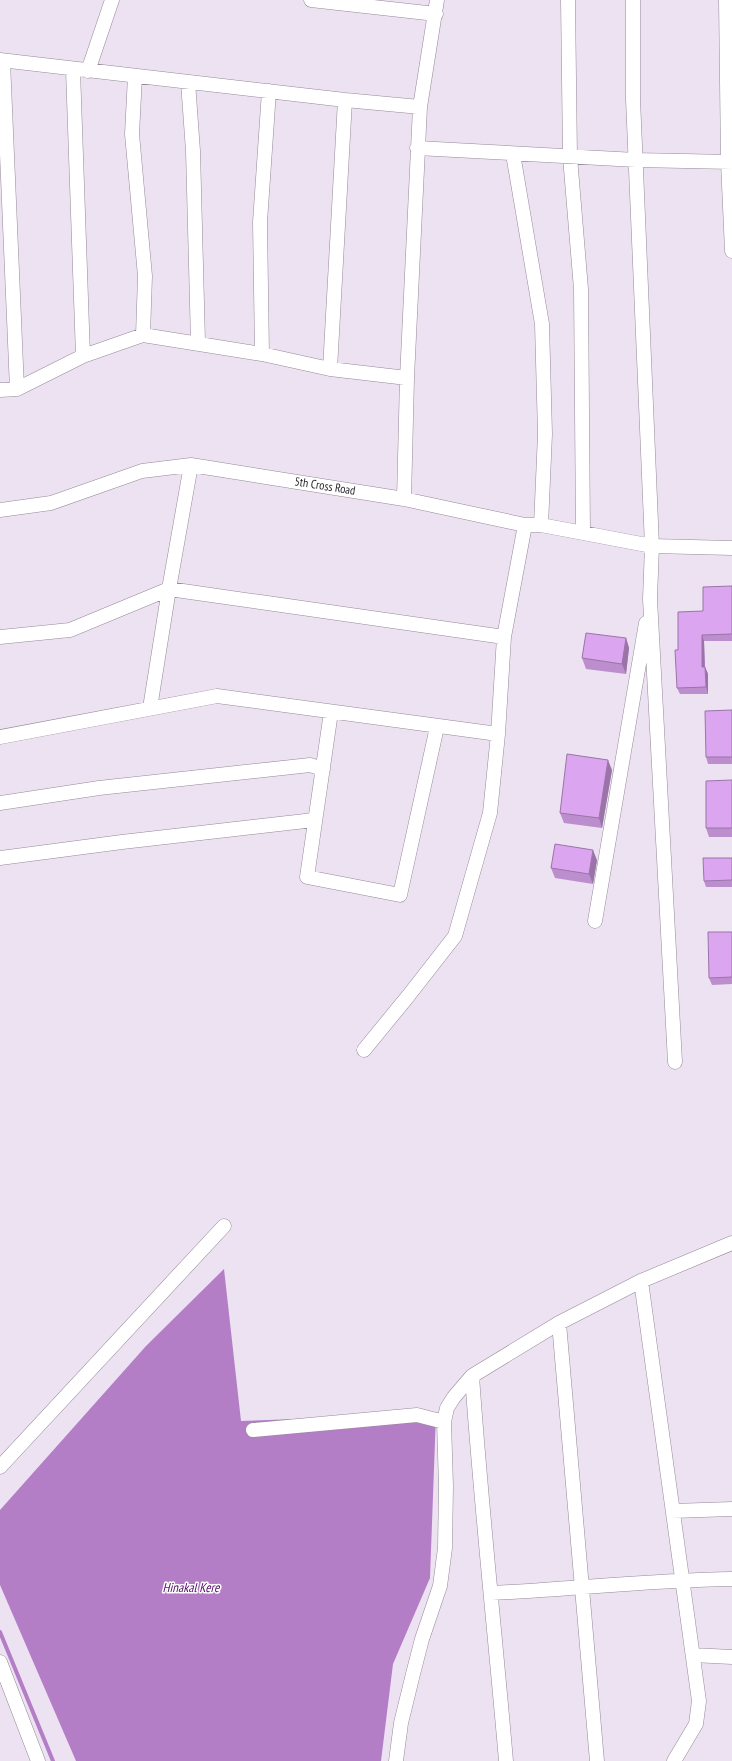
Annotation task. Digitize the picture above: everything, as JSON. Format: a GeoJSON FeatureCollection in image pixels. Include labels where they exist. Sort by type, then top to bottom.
{"type":"FeatureCollection","features":[{"type":"Feature","properties":{"kind":"street"},"geometry":{"type":"LineString","coordinates":[[88,71],[112,0]]}},
{"type":"Feature","properties":{"kind":"street"},"geometry":{"type":"LineString","coordinates":[[311,0],[437,7],[420,107],[417,148],[404,499]]}},
{"type":"Feature","properties":{"kind":"street"},"geometry":{"type":"LineString","coordinates":[[568,0],[570,157],[581,289],[583,533]]}},
{"type":"Feature","properties":{"kind":"street"},"geometry":{"type":"LineString","coordinates":[[633,0],[633,98],[652,546],[650,599],[675,1062]]}},
{"type":"Feature","properties":{"kind":"street"},"geometry":{"type":"LineString","coordinates":[[726,0],[732,251]]}},
{"type":"Feature","properties":{"kind":"street"},"geometry":{"type":"LineString","coordinates":[[17,389],[2,60],[73,70],[420,107]]}},
{"type":"Feature","properties":{"kind":"street"},"geometry":{"type":"LineString","coordinates":[[73,70],[83,356]]}},
{"type":"Feature","properties":{"kind":"street"},"geometry":{"type":"LineString","coordinates":[[135,76],[132,134],[145,276],[143,335]]}},
{"type":"Feature","properties":{"kind":"street"},"geometry":{"type":"LineString","coordinates":[[188,82],[193,151],[198,342]]}},
{"type":"Feature","properties":{"kind":"street"},"geometry":{"type":"LineString","coordinates":[[262,354],[260,222],[270,91]]}},
{"type":"Feature","properties":{"kind":"street"},"geometry":{"type":"LineString","coordinates":[[330,368],[345,100]]}},
{"type":"Feature","properties":{"kind":"street"},"geometry":{"type":"LineString","coordinates":[[417,148],[636,160],[730,162]]}},
{"type":"Feature","properties":{"kind":"street"},"geometry":{"type":"LineString","coordinates":[[513,154],[542,324],[545,434],[541,525]]}},
{"type":"Feature","properties":{"kind":"street"},"geometry":{"type":"LineString","coordinates":[[0,390],[17,389],[83,356],[143,335],[198,342],[330,368],[408,378]]}},
{"type":"Feature","properties":{"kind":"street"},"geometry":{"type":"LineString","coordinates":[[150,708],[191,465]]}},
{"type":"Feature","properties":{"kind":"street","name":"5th Cross Road"},"geometry":{"type":"LineString","coordinates":[[0,510],[51,504],[142,471],[191,465],[404,499],[525,525],[541,525],[652,546],[732,548]]}},
{"type":"Feature","properties":{"kind":"street"},"geometry":{"type":"LineString","coordinates":[[364,1050],[410,996],[455,936],[490,813],[498,734],[504,637],[525,525]]}},
{"type":"Feature","properties":{"kind":"street"},"geometry":{"type":"LineString","coordinates":[[0,637],[70,630],[169,589],[504,637]]}},
{"type":"Feature","properties":{"kind":"street"},"geometry":{"type":"LineString","coordinates":[[595,921],[650,599]]}},
{"type":"Feature","properties":{"kind":"street"},"geometry":{"type":"LineString","coordinates":[[0,737],[217,696],[437,727],[498,734]]}},
{"type":"Feature","properties":{"kind":"street"},"geometry":{"type":"LineString","coordinates":[[330,712],[307,877],[400,896],[437,727]]}},
{"type":"Feature","properties":{"kind":"street"},"geometry":{"type":"LineString","coordinates":[[0,803],[99,788],[310,765],[323,768]]}},
{"type":"Feature","properties":{"kind":"street"},"geometry":{"type":"LineString","coordinates":[[0,858],[122,842],[314,820]]}},
{"type":"Feature","properties":{"kind":"street"},"geometry":{"type":"LineString","coordinates":[[0,1467],[224,1226]]}},
{"type":"Feature","properties":{"kind":"street"},"geometry":{"type":"LineString","coordinates":[[396,1761],[401,1723],[422,1639],[440,1586],[445,1548],[446,1486],[444,1422],[447,1408],[472,1376],[559,1323],[641,1281],[732,1243]]}},
{"type":"Feature","properties":{"kind":"street"},"geometry":{"type":"LineString","coordinates":[[641,1281],[699,1701],[696,1724],[674,1761]]}},
{"type":"Feature","properties":{"kind":"street"},"geometry":{"type":"LineString","coordinates":[[559,1323],[597,1761]]}},
{"type":"Feature","properties":{"kind":"street"},"geometry":{"type":"LineString","coordinates":[[472,1376],[480,1481],[492,1593],[506,1761]]}},
{"type":"Feature","properties":{"kind":"street"},"geometry":{"type":"LineString","coordinates":[[253,1430],[416,1415],[444,1422]]}},
{"type":"Feature","properties":{"kind":"street"},"geometry":{"type":"LineString","coordinates":[[673,1511],[732,1509]]}},
{"type":"Feature","properties":{"kind":"street"},"geometry":{"type":"LineString","coordinates":[[492,1593],[682,1580],[732,1580]]}},
{"type":"Feature","properties":{"kind":"street"},"geometry":{"type":"LineString","coordinates":[[693,1655],[732,1657]]}},
{"type":"Feature","properties":{"kind":"street"},"geometry":{"type":"LineString","coordinates":[[0,1662],[4,1687],[38,1761]]}},
{"type":"Feature","properties":{"kind":"water","name":"Hinakal Kere"},"geometry":{"type":"Polygon","coordinates":[[[224,1269],[241,1421],[436,1414],[430,1578],[393,1664],[381,1761],[76,1761],[0,1585],[0,1510],[146,1346],[224,1269]]]}},
{"type":"Feature","properties":{"kind":"building"},"geometry":{"type":"Polygon","coordinates":[[[732,586],[732,634],[702,635],[702,667],[705,667],[706,687],[677,688],[675,650],[678,650],[678,612],[703,611],[703,587],[732,586]]]}},
{"type":"Feature","properties":{"kind":"building"},"geometry":{"type":"Polygon","coordinates":[[[586,633],[626,638],[622,664],[582,658],[586,633]]]}},
{"type":"Feature","properties":{"kind":"building"},"geometry":{"type":"Polygon","coordinates":[[[732,710],[732,757],[706,757],[705,711],[732,710]]]}},
{"type":"Feature","properties":{"kind":"building"},"geometry":{"type":"Polygon","coordinates":[[[567,754],[608,760],[599,818],[560,813],[567,754]]]}},
{"type":"Feature","properties":{"kind":"building"},"geometry":{"type":"Polygon","coordinates":[[[732,780],[732,828],[706,828],[706,781],[732,780]]]}},
{"type":"Feature","properties":{"kind":"building"},"geometry":{"type":"Polygon","coordinates":[[[555,844],[593,850],[589,874],[551,868],[555,844]]]}},
{"type":"Feature","properties":{"kind":"building"},"geometry":{"type":"Polygon","coordinates":[[[703,858],[732,858],[732,880],[704,881],[703,858]]]}},
{"type":"Feature","properties":{"kind":"building"},"geometry":{"type":"Polygon","coordinates":[[[708,932],[732,932],[732,977],[709,978],[708,932]]]}},
{"type":"Feature","properties":{"kind":"waterway"},"geometry":{"type":"LineString","coordinates":[[0,1632],[53,1761]]}}]}
